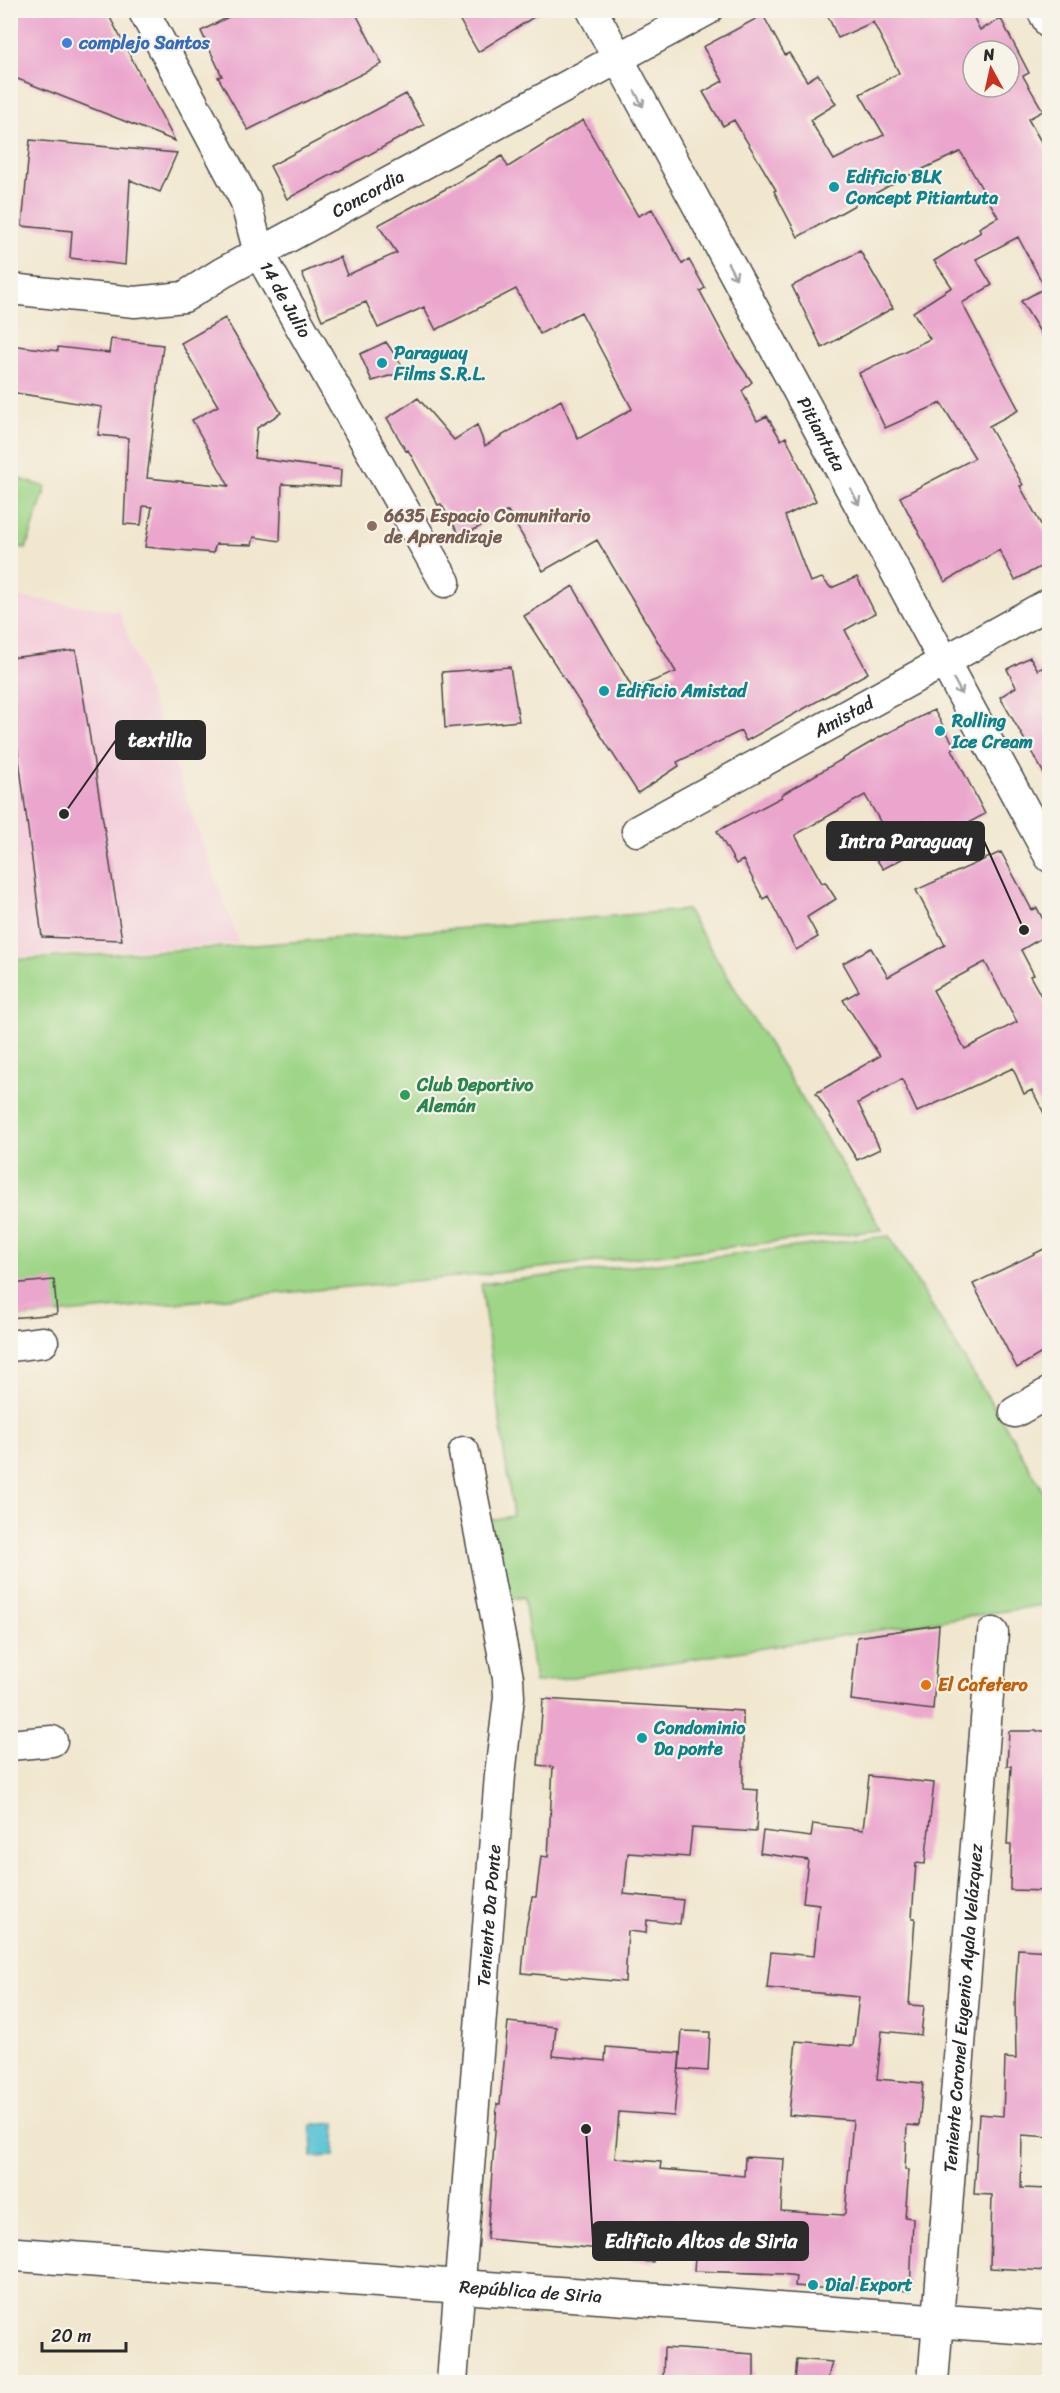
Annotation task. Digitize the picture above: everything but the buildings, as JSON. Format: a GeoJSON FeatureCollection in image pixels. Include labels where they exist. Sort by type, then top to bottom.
{"type":"FeatureCollection","features":[{"type":"Feature","properties":{"kind":"street","name":"14 de Julio"},"geometry":{"type":"LineString","coordinates":[[143,10],[244,200],[259,253],[445,582]]}},
{"type":"Feature","properties":{"kind":"street","name":"Pitiantuta"},"geometry":{"type":"LineString","coordinates":[[592,10],[1050,858]]}},
{"type":"Feature","properties":{"kind":"street","name":"Concordia"},"geometry":{"type":"LineString","coordinates":[[10,289],[135,302],[184,297],[259,253],[707,10]]}},
{"type":"Feature","properties":{"kind":"street"},"geometry":{"type":"LineString","coordinates":[[1042,10],[1050,24]]}},
{"type":"Feature","properties":{"kind":"street","name":"Amistad"},"geometry":{"type":"LineString","coordinates":[[637,831],[943,660],[1050,603]]}},
{"type":"Feature","properties":{"kind":"street"},"geometry":{"type":"LineString","coordinates":[[10,1346],[43,1342]]}},
{"type":"Feature","properties":{"kind":"street"},"geometry":{"type":"LineString","coordinates":[[1015,1412],[1050,1392]]}},
{"type":"Feature","properties":{"kind":"street","name":"Teniente Da Ponte"},"geometry":{"type":"LineString","coordinates":[[452,2382],[499,1786],[509,1697],[508,1678],[464,1452]]}},
{"type":"Feature","properties":{"kind":"street","name":"Teniente Coronel Eugenio Ayala Velázquez"},"geometry":{"type":"LineString","coordinates":[[933,2382],[993,1633]]}},
{"type":"Feature","properties":{"kind":"street"},"geometry":{"type":"LineString","coordinates":[[10,1745],[52,1741]]}},
{"type":"Feature","properties":{"kind":"street","name":"República de Siria"},"geometry":{"type":"LineString","coordinates":[[10,2254],[1050,2329]]}},
{"type":"Feature","properties":{"kind":"shaded area"},"geometry":{"type":"Polygon","coordinates":[[[11,596],[119,611],[239,943],[11,957],[11,596]]]}},
{"type":"Feature","properties":{"kind":"green space"},"geometry":{"type":"Polygon","coordinates":[[[10,476],[46,487],[26,549],[11,544],[10,476]]]}},
{"type":"Feature","properties":{"kind":"green space","name":"Club Deportivo Alemán"},"geometry":{"type":"Polygon","coordinates":[[[687,910],[882,1230],[478,1275],[11,1318],[11,960],[243,946],[687,910]]]}},
{"type":"Feature","properties":{"kind":"green space"},"geometry":{"type":"Polygon","coordinates":[[[889,1236],[1011,1435],[1049,1502],[1049,1604],[535,1683],[524,1597],[503,1601],[489,1520],[513,1516],[481,1284],[889,1236]]]}},
{"type":"Feature","properties":{"kind":"water"},"geometry":{"type":"Polygon","coordinates":[[[336,2123],[334,2156],[312,2157],[311,2125],[336,2123]]]}},
{"type":"Feature","properties":{"kind":"place","name":"complejo Santos"},"geometry":{"type":"Point","coordinates":[67,43]}},
{"type":"Feature","properties":{"kind":"place","name":"Edificio BLK Concept Pitiantuta"},"geometry":{"type":"Point","coordinates":[834,187]}},
{"type":"Feature","properties":{"kind":"place","name":"Paraguay Films S.R.L."},"geometry":{"type":"Point","coordinates":[382,363]}},
{"type":"Feature","properties":{"kind":"place","name":"6635 Espacio Comunitario de Aprendizaje"},"geometry":{"type":"Point","coordinates":[372,526]}},
{"type":"Feature","properties":{"kind":"place","name":"Edificio Amistad"},"geometry":{"type":"Point","coordinates":[604,691]}},
{"type":"Feature","properties":{"kind":"place","name":"Rolling Ice Cream"},"geometry":{"type":"Point","coordinates":[940,731]}},
{"type":"Feature","properties":{"kind":"place","name":"textilia"},"geometry":{"type":"Point","coordinates":[64,814]}},
{"type":"Feature","properties":{"kind":"place","name":"Intra Paraguay"},"geometry":{"type":"Point","coordinates":[1024,930]}},
{"type":"Feature","properties":{"kind":"place","name":"Club Deportivo Alemán"},"geometry":{"type":"Point","coordinates":[405,1095]}},
{"type":"Feature","properties":{"kind":"place","name":"El Cafetero"},"geometry":{"type":"Point","coordinates":[926,1685]}},
{"type":"Feature","properties":{"kind":"place","name":"Condominio Da ponte"},"geometry":{"type":"Point","coordinates":[642,1738]}},
{"type":"Feature","properties":{"kind":"place","name":"Edificio Altos de Siria"},"geometry":{"type":"Point","coordinates":[586,2129]}},
{"type":"Feature","properties":{"kind":"place","name":"Dial Export"},"geometry":{"type":"Point","coordinates":[813,2285]}}]}
